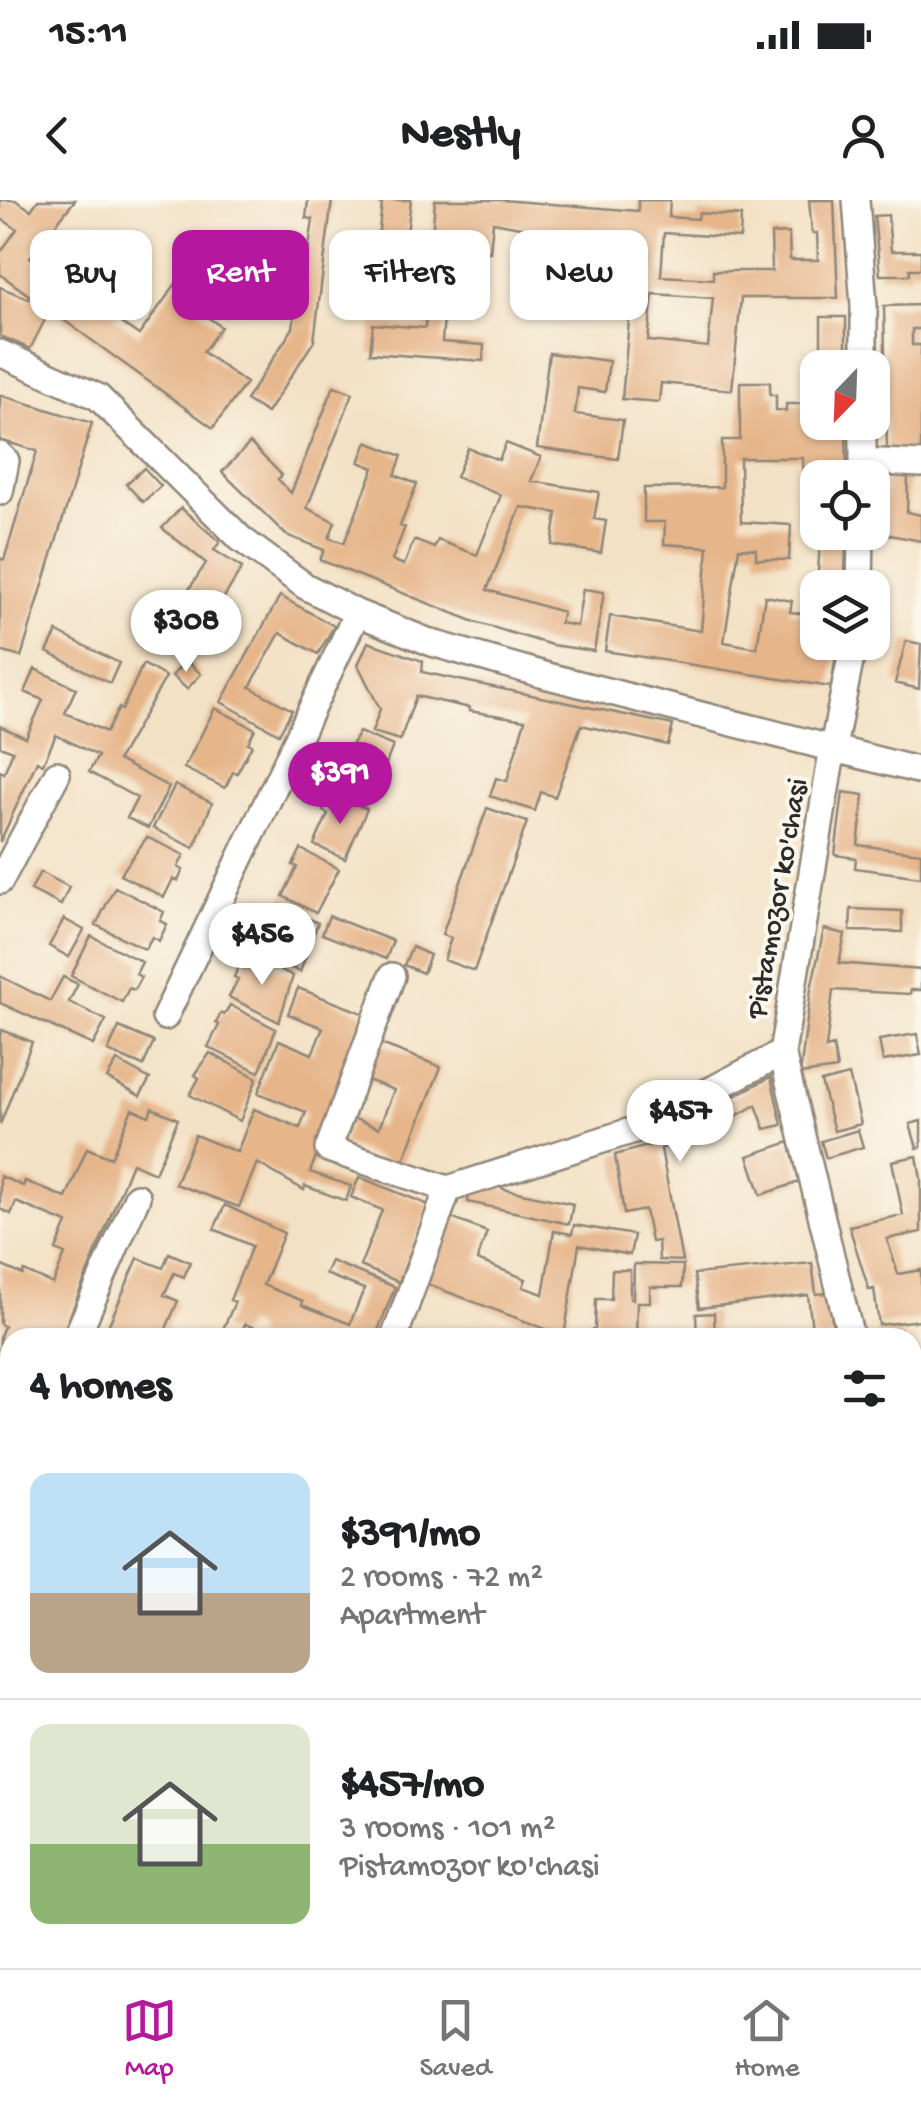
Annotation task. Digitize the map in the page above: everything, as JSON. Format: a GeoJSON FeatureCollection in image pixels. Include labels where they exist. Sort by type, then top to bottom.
{"type":"FeatureCollection","features":[{"type":"Feature","properties":{"kind":"street"},"geometry":{"type":"LineString","coordinates":[[856,200],[864,350]]}},
{"type":"Feature","properties":{"kind":"street"},"geometry":{"type":"LineString","coordinates":[[0,353],[98,396],[241,539],[304,586],[357,613],[432,643],[481,657],[921,771]]}},
{"type":"Feature","properties":{"kind":"street"},"geometry":{"type":"LineString","coordinates":[[0,455],[6,462],[6,478],[0,492]]}},
{"type":"Feature","properties":{"kind":"street"},"geometry":{"type":"LineString","coordinates":[[890,467],[921,464]]}},
{"type":"Feature","properties":{"kind":"street"},"geometry":{"type":"LineString","coordinates":[[165,1017],[357,613]]}},
{"type":"Feature","properties":{"kind":"street","name":"Pistamozor ko'chasi"},"geometry":{"type":"LineString","coordinates":[[849,1328],[782,1053],[850,660]]}},
{"type":"Feature","properties":{"kind":"street"},"geometry":{"type":"LineString","coordinates":[[0,881],[57,774]]}},
{"type":"Feature","properties":{"kind":"street"},"geometry":{"type":"LineString","coordinates":[[392,976],[328,1149],[448,1189],[634,1130],[782,1053]]}},
{"type":"Feature","properties":{"kind":"street"},"geometry":{"type":"LineString","coordinates":[[398,1328],[448,1189]]}},
{"type":"Feature","properties":{"kind":"street"},"geometry":{"type":"LineString","coordinates":[[80,1328],[136,1196]]}},
{"type":"Feature","properties":{"kind":"building"},"geometry":{"type":"Polygon","coordinates":[[[0,200],[15,200],[31,210],[38,200],[75,200],[51,230],[30,230],[30,296],[0,274],[0,253],[17,229],[0,218],[0,200]]]}},
{"type":"Feature","properties":{"kind":"building"},"geometry":{"type":"Polygon","coordinates":[[[308,200],[332,200],[314,341],[267,413],[246,400],[293,328],[294,320],[309,320],[313,219],[306,218],[308,200]]]}},
{"type":"Feature","properties":{"kind":"building"},"geometry":{"type":"Polygon","coordinates":[[[372,200],[411,200],[407,230],[379,230],[382,204],[372,200]]]}},
{"type":"Feature","properties":{"kind":"building"},"geometry":{"type":"Polygon","coordinates":[[[435,200],[501,200],[638,211],[638,200],[670,200],[669,217],[698,219],[699,213],[741,216],[740,238],[664,233],[661,276],[713,279],[713,271],[772,271],[771,234],[789,233],[790,260],[818,260],[817,233],[812,233],[809,200],[834,200],[838,298],[741,298],[732,390],[661,383],[659,402],[622,399],[629,320],[648,320],[648,230],[536,230],[493,222],[490,252],[490,230],[433,230],[435,200]],[[653,294],[648,341],[708,347],[713,298],[653,294]]]}},
{"type":"Feature","properties":{"kind":"building"},"geometry":{"type":"Polygon","coordinates":[[[888,215],[891,251],[921,251],[921,269],[910,269],[910,275],[880,275],[874,216],[888,215]]]}},
{"type":"Feature","properties":{"kind":"building"},"geometry":{"type":"Polygon","coordinates":[[[0,287],[29,299],[30,296],[30,320],[45,320],[30,349],[0,336],[0,287]]]}},
{"type":"Feature","properties":{"kind":"building"},"geometry":{"type":"Polygon","coordinates":[[[172,289],[172,320],[212,320],[221,327],[203,352],[246,383],[213,428],[64,320],[117,320],[139,335],[172,289]]]}},
{"type":"Feature","properties":{"kind":"building"},"geometry":{"type":"Polygon","coordinates":[[[921,305],[921,329],[912,329],[912,345],[921,345],[921,454],[887,450],[890,350],[885,350],[884,306],[921,305]]]}},
{"type":"Feature","properties":{"kind":"building"},"geometry":{"type":"Polygon","coordinates":[[[821,317],[846,317],[846,350],[821,350],[821,317]]]}},
{"type":"Feature","properties":{"kind":"building"},"geometry":{"type":"Polygon","coordinates":[[[426,320],[444,320],[442,342],[484,345],[483,361],[370,353],[373,324],[425,328],[426,320]]]}},
{"type":"Feature","properties":{"kind":"building"},"geometry":{"type":"Polygon","coordinates":[[[549,353],[609,361],[605,392],[578,388],[575,414],[623,420],[618,459],[537,448],[549,353]]]}},
{"type":"Feature","properties":{"kind":"building"},"geometry":{"type":"Polygon","coordinates":[[[740,382],[770,382],[770,395],[776,395],[776,410],[786,411],[786,404],[800,404],[800,440],[846,440],[847,460],[740,458],[741,522],[791,525],[789,560],[756,559],[756,549],[739,548],[724,642],[757,648],[765,596],[792,601],[790,612],[800,613],[800,660],[835,660],[831,687],[605,651],[610,616],[701,631],[708,547],[664,544],[665,522],[644,522],[644,488],[722,487],[722,440],[740,440],[740,382]]]}},
{"type":"Feature","properties":{"kind":"building"},"geometry":{"type":"Polygon","coordinates":[[[334,386],[353,393],[307,508],[335,522],[329,538],[344,543],[374,468],[359,462],[367,442],[402,456],[395,475],[417,484],[400,526],[405,527],[392,560],[404,565],[414,540],[434,548],[438,540],[477,555],[501,495],[456,477],[468,448],[499,460],[506,443],[541,457],[531,481],[599,492],[594,519],[606,521],[601,553],[552,545],[557,513],[521,507],[487,590],[563,612],[560,623],[577,626],[583,589],[604,592],[594,651],[552,645],[475,622],[320,560],[324,550],[286,535],[222,472],[250,443],[282,475],[278,479],[291,493],[334,386]]]}},
{"type":"Feature","properties":{"kind":"building"},"geometry":{"type":"Polygon","coordinates":[[[0,395],[92,423],[21,657],[0,651],[0,558],[4,560],[37,451],[0,440],[0,395]]]}},
{"type":"Feature","properties":{"kind":"building"},"geometry":{"type":"Polygon","coordinates":[[[144,468],[161,486],[143,502],[126,484],[144,468]]]}},
{"type":"Feature","properties":{"kind":"building"},"geometry":{"type":"Polygon","coordinates":[[[890,474],[908,474],[907,512],[921,515],[921,541],[890,535],[890,474]]]}},
{"type":"Feature","properties":{"kind":"building"},"geometry":{"type":"Polygon","coordinates":[[[181,508],[220,542],[214,550],[242,568],[189,655],[159,636],[206,563],[162,528],[181,508]]]}},
{"type":"Feature","properties":{"kind":"building"},"geometry":{"type":"Polygon","coordinates":[[[819,550],[846,550],[845,570],[818,570],[819,550]]]}},
{"type":"Feature","properties":{"kind":"building"},"geometry":{"type":"Polygon","coordinates":[[[280,596],[334,626],[318,654],[280,633],[250,687],[292,710],[279,734],[221,702],[280,596]]]}},
{"type":"Feature","properties":{"kind":"building"},"geometry":{"type":"Polygon","coordinates":[[[57,632],[119,663],[110,683],[47,652],[57,632]]]}},
{"type":"Feature","properties":{"kind":"building"},"geometry":{"type":"Polygon","coordinates":[[[906,641],[921,644],[919,689],[895,683],[906,641]]]}},
{"type":"Feature","properties":{"kind":"building"},"geometry":{"type":"Polygon","coordinates":[[[368,642],[423,661],[422,672],[673,725],[668,745],[581,725],[555,797],[541,792],[535,811],[490,796],[496,778],[507,781],[525,720],[469,711],[470,708],[416,696],[400,740],[372,732],[380,709],[358,665],[368,642]]]}},
{"type":"Feature","properties":{"kind":"building"},"geometry":{"type":"Polygon","coordinates":[[[186,660],[201,674],[187,689],[172,676],[186,660]]]}},
{"type":"Feature","properties":{"kind":"building"},"geometry":{"type":"Polygon","coordinates":[[[143,664],[166,677],[118,760],[169,787],[148,828],[127,818],[137,798],[89,772],[98,756],[56,735],[43,764],[37,761],[0,842],[0,771],[4,773],[13,751],[0,746],[0,726],[26,738],[43,700],[25,692],[35,669],[76,688],[65,713],[106,732],[119,708],[122,710],[143,664]]]}},
{"type":"Feature","properties":{"kind":"building"},"geometry":{"type":"Polygon","coordinates":[[[215,708],[255,729],[248,743],[252,745],[225,788],[184,768],[215,708]]]}},
{"type":"Feature","properties":{"kind":"building"},"geometry":{"type":"Polygon","coordinates":[[[359,732],[393,746],[372,799],[341,786],[355,752],[349,749],[359,732]]]}},
{"type":"Feature","properties":{"kind":"building"},"geometry":{"type":"Polygon","coordinates":[[[175,785],[212,803],[194,848],[153,828],[175,785]]]}},
{"type":"Feature","properties":{"kind":"building"},"geometry":{"type":"Polygon","coordinates":[[[843,792],[864,795],[858,845],[921,853],[921,877],[855,868],[856,858],[835,855],[843,792]]]}},
{"type":"Feature","properties":{"kind":"building"},"geometry":{"type":"Polygon","coordinates":[[[335,796],[367,809],[345,859],[314,845],[328,814],[323,811],[327,801],[332,803],[335,796]]]}},
{"type":"Feature","properties":{"kind":"building"},"geometry":{"type":"Polygon","coordinates":[[[487,808],[527,822],[474,971],[444,960],[451,938],[442,935],[487,808]]]}},
{"type":"Feature","properties":{"kind":"building"},"geometry":{"type":"Polygon","coordinates":[[[147,837],[184,855],[178,867],[183,870],[178,881],[173,879],[164,897],[120,875],[147,837]]]}},
{"type":"Feature","properties":{"kind":"building"},"geometry":{"type":"Polygon","coordinates":[[[301,849],[339,869],[316,913],[283,896],[301,849]]]}},
{"type":"Feature","properties":{"kind":"building"},"geometry":{"type":"Polygon","coordinates":[[[40,872],[69,887],[61,905],[31,890],[40,872]]]}},
{"type":"Feature","properties":{"kind":"building"},"geometry":{"type":"Polygon","coordinates":[[[115,887],[164,912],[160,921],[167,924],[159,941],[152,937],[145,949],[96,925],[115,887]]]}},
{"type":"Feature","properties":{"kind":"building"},"geometry":{"type":"Polygon","coordinates":[[[280,905],[318,923],[300,972],[259,951],[271,926],[266,924],[280,905]]]}},
{"type":"Feature","properties":{"kind":"building"},"geometry":{"type":"Polygon","coordinates":[[[851,909],[902,911],[902,932],[850,931],[851,909]]]}},
{"type":"Feature","properties":{"kind":"building"},"geometry":{"type":"Polygon","coordinates":[[[329,916],[393,941],[386,959],[322,934],[329,916]]]}},
{"type":"Feature","properties":{"kind":"building"},"geometry":{"type":"Polygon","coordinates":[[[64,919],[84,930],[69,957],[49,946],[64,919]]]}},
{"type":"Feature","properties":{"kind":"building"},"geometry":{"type":"Polygon","coordinates":[[[824,929],[845,934],[839,963],[921,970],[921,990],[911,990],[910,994],[833,990],[826,1048],[833,1046],[837,1069],[800,1074],[811,989],[824,929]]]}},
{"type":"Feature","properties":{"kind":"building"},"geometry":{"type":"Polygon","coordinates":[[[91,936],[142,962],[136,974],[141,977],[122,1002],[71,976],[91,936]]]}},
{"type":"Feature","properties":{"kind":"building"},"geometry":{"type":"Polygon","coordinates":[[[412,947],[430,955],[423,973],[404,965],[412,947]]]}},
{"type":"Feature","properties":{"kind":"building"},"geometry":{"type":"Polygon","coordinates":[[[250,955],[293,976],[279,1022],[229,997],[238,979],[234,977],[239,965],[244,968],[250,955]]]}},
{"type":"Feature","properties":{"kind":"building"},"geometry":{"type":"Polygon","coordinates":[[[0,976],[50,1001],[63,977],[78,984],[69,1002],[106,1020],[93,1045],[0,1003],[0,976]]]}},
{"type":"Feature","properties":{"kind":"building"},"geometry":{"type":"Polygon","coordinates":[[[298,988],[370,1016],[310,1172],[351,1186],[346,1201],[305,1186],[304,1190],[257,1163],[239,1207],[175,1184],[195,1135],[237,1152],[254,1109],[300,1128],[306,1112],[258,1093],[279,1040],[312,1054],[323,1028],[288,1014],[298,988]]]}},
{"type":"Feature","properties":{"kind":"building"},"geometry":{"type":"Polygon","coordinates":[[[230,1005],[276,1029],[259,1072],[208,1047],[221,1013],[224,1015],[230,1005]]]}},
{"type":"Feature","properties":{"kind":"building"},"geometry":{"type":"Polygon","coordinates":[[[119,1027],[154,1042],[143,1066],[108,1051],[119,1027]]]}},
{"type":"Feature","properties":{"kind":"building"},"geometry":{"type":"Polygon","coordinates":[[[2,1030],[32,1042],[0,1125],[0,1036],[2,1030]]]}},
{"type":"Feature","properties":{"kind":"building"},"geometry":{"type":"Polygon","coordinates":[[[917,1034],[921,1055],[883,1061],[879,1040],[917,1034]]]}},
{"type":"Feature","properties":{"kind":"building"},"geometry":{"type":"Polygon","coordinates":[[[376,1042],[441,1067],[401,1167],[342,1143],[352,1118],[379,1128],[394,1090],[362,1078],[376,1042]]]}},
{"type":"Feature","properties":{"kind":"building"},"geometry":{"type":"Polygon","coordinates":[[[210,1053],[257,1078],[240,1121],[190,1095],[199,1078],[195,1075],[210,1053]]]}},
{"type":"Feature","properties":{"kind":"building"},"geometry":{"type":"Polygon","coordinates":[[[117,1061],[150,1079],[140,1096],[107,1078],[117,1061]]]}},
{"type":"Feature","properties":{"kind":"building"},"geometry":{"type":"Polygon","coordinates":[[[849,1075],[861,1124],[834,1131],[821,1082],[849,1075]]]}},
{"type":"Feature","properties":{"kind":"building"},"geometry":{"type":"Polygon","coordinates":[[[771,1077],[782,1125],[765,1129],[756,1105],[721,1124],[718,1118],[661,1149],[682,1261],[659,1260],[658,1241],[651,1242],[645,1210],[624,1214],[615,1155],[658,1143],[655,1137],[771,1077]]]}},
{"type":"Feature","properties":{"kind":"building"},"geometry":{"type":"Polygon","coordinates":[[[152,1108],[178,1119],[155,1173],[132,1163],[65,1328],[3,1328],[0,1265],[53,1284],[65,1254],[56,1250],[67,1223],[16,1202],[11,1214],[0,1209],[0,1176],[23,1186],[25,1181],[66,1198],[87,1148],[111,1158],[132,1109],[149,1116],[152,1108]]]}},
{"type":"Feature","properties":{"kind":"building"},"geometry":{"type":"Polygon","coordinates":[[[921,1121],[921,1147],[917,1148],[910,1124],[921,1121]]]}},
{"type":"Feature","properties":{"kind":"building"},"geometry":{"type":"Polygon","coordinates":[[[858,1130],[863,1147],[826,1158],[821,1141],[858,1130]]]}},
{"type":"Feature","properties":{"kind":"building"},"geometry":{"type":"Polygon","coordinates":[[[789,1142],[802,1181],[761,1195],[748,1156],[789,1142]]]}},
{"type":"Feature","properties":{"kind":"building"},"geometry":{"type":"Polygon","coordinates":[[[917,1156],[921,1232],[887,1239],[898,1274],[921,1270],[921,1320],[879,1325],[874,1289],[869,1290],[849,1226],[903,1215],[892,1161],[917,1156]]]}},
{"type":"Feature","properties":{"kind":"building"},"geometry":{"type":"Polygon","coordinates":[[[359,1177],[429,1205],[399,1282],[360,1266],[382,1210],[351,1197],[359,1177]]]}},
{"type":"Feature","properties":{"kind":"building"},"geometry":{"type":"Polygon","coordinates":[[[500,1181],[503,1189],[573,1204],[569,1224],[468,1202],[469,1189],[500,1181]]]}},
{"type":"Feature","properties":{"kind":"building"},"geometry":{"type":"Polygon","coordinates":[[[225,1205],[284,1233],[263,1285],[350,1324],[364,1289],[325,1274],[331,1261],[395,1287],[379,1328],[255,1328],[245,1324],[243,1328],[223,1328],[235,1302],[230,1300],[252,1246],[214,1229],[225,1205]]]}},
{"type":"Feature","properties":{"kind":"building"},"geometry":{"type":"Polygon","coordinates":[[[449,1217],[487,1232],[477,1260],[526,1279],[523,1287],[543,1294],[554,1231],[572,1234],[574,1225],[634,1235],[630,1255],[579,1245],[565,1328],[543,1328],[424,1283],[449,1217]]]}},
{"type":"Feature","properties":{"kind":"building"},"geometry":{"type":"Polygon","coordinates":[[[169,1253],[190,1262],[184,1277],[174,1273],[164,1295],[178,1301],[166,1328],[107,1328],[138,1258],[163,1268],[169,1253]]]}},
{"type":"Feature","properties":{"kind":"building"},"geometry":{"type":"Polygon","coordinates":[[[812,1263],[816,1294],[829,1293],[833,1328],[812,1328],[808,1295],[699,1308],[694,1274],[812,1263]]]}},
{"type":"Feature","properties":{"kind":"building"},"geometry":{"type":"Polygon","coordinates":[[[634,1264],[683,1265],[682,1287],[650,1287],[650,1302],[637,1302],[636,1328],[595,1328],[596,1299],[611,1299],[612,1270],[630,1270],[633,1299],[634,1264]]]}},
{"type":"Feature","properties":{"kind":"building"},"geometry":{"type":"Polygon","coordinates":[[[714,1313],[715,1328],[697,1328],[696,1314],[714,1313]]]}}]}
